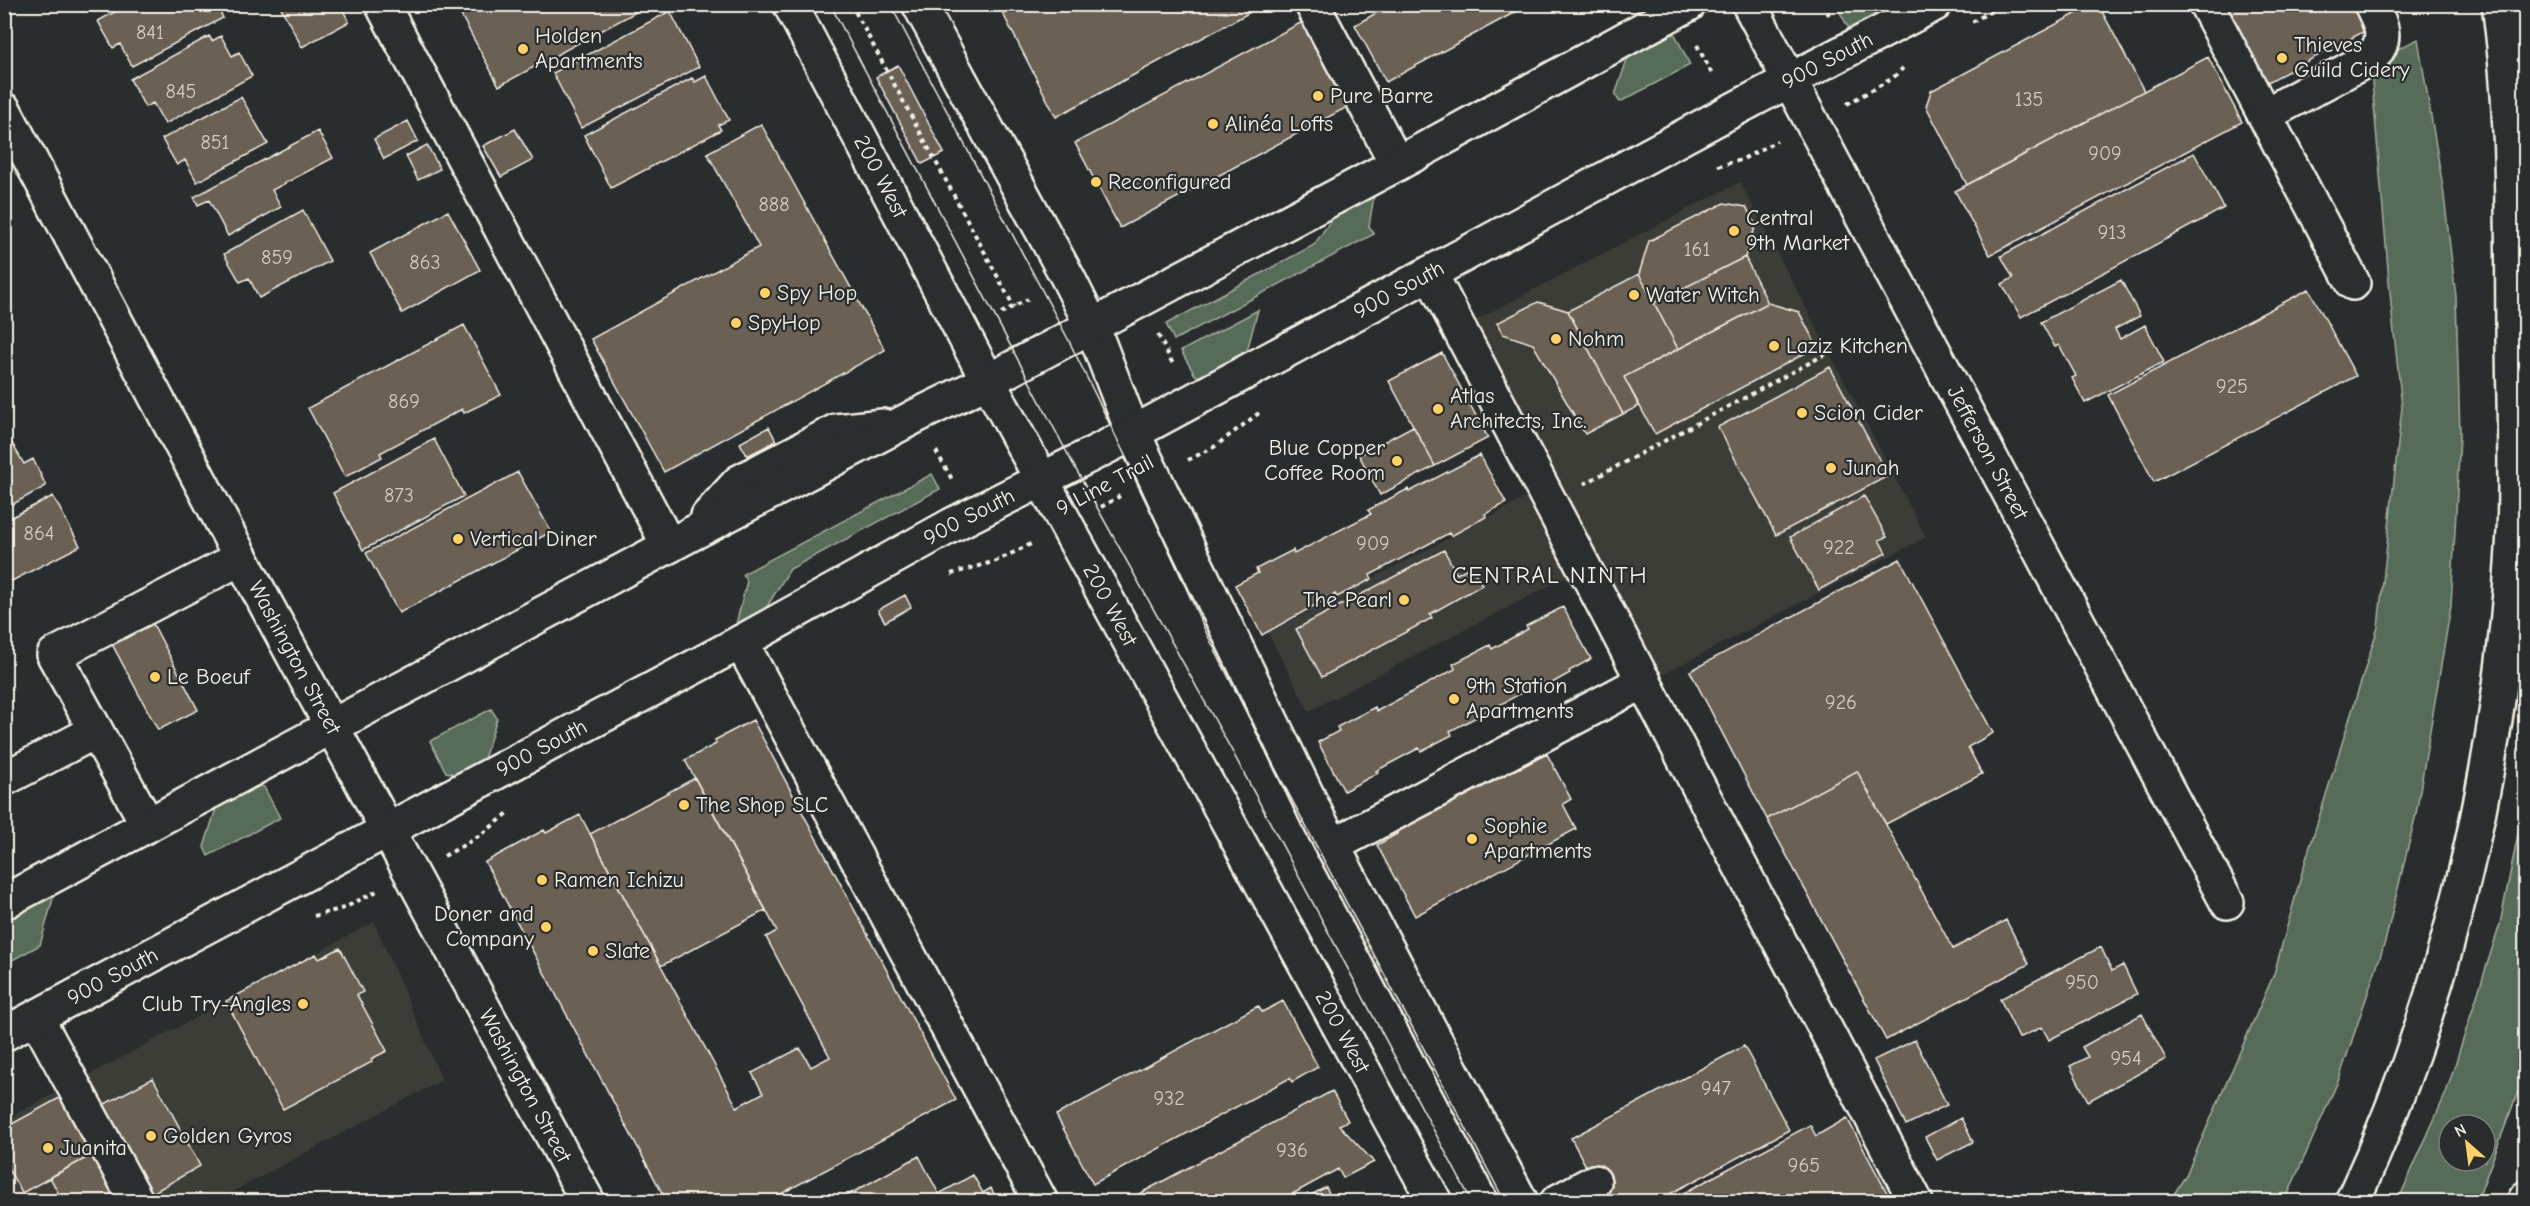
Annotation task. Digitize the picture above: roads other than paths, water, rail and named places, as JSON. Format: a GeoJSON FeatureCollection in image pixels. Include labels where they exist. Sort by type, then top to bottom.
{"type":"FeatureCollection","features":[{"type":"Feature","properties":{"kind":"main road"},"geometry":{"type":"LineString","coordinates":[[382,4],[680,540]]}},
{"type":"Feature","properties":{"kind":"main road","name":"200 West"},"geometry":{"type":"LineString","coordinates":[[790,4],[988,381],[1044,480],[1435,1202]]}},
{"type":"Feature","properties":{"kind":"main road"},"geometry":{"type":"LineString","coordinates":[[919,4],[1068,278],[1092,326],[1133,433],[1332,846],[1521,1202]]}},
{"type":"Feature","properties":{"kind":"main road"},"geometry":{"type":"LineString","coordinates":[[1312,4],[1397,164]]}},
{"type":"Feature","properties":{"kind":"main road"},"geometry":{"type":"LineString","coordinates":[[4,902],[680,540],[900,424],[988,381],[1397,164],[1689,4]]}},
{"type":"Feature","properties":{"kind":"main road","name":"Jefferson Street"},"geometry":{"type":"LineString","coordinates":[[1749,4],[2227,902]]}},
{"type":"Feature","properties":{"kind":"main road","name":"900 South"},"geometry":{"type":"LineString","coordinates":[[4,1034],[741,642],[952,525],[1133,433],[1935,4]]}},
{"type":"Feature","properties":{"kind":"main road"},"geometry":{"type":"LineString","coordinates":[[2206,4],[2353,284]]}},
{"type":"Feature","properties":{"kind":"main road"},"geometry":{"type":"LineString","coordinates":[[2265,115],[2372,57],[2383,40],[2383,29],[2371,4]]}},
{"type":"Feature","properties":{"kind":"main road"},"geometry":{"type":"LineString","coordinates":[[2352,1202],[2409,1065],[2425,1021],[2442,962],[2470,848],[2485,772],[2508,614],[2514,531],[2515,456],[2512,140],[2506,53],[2499,4]]}},
{"type":"Feature","properties":{"kind":"main road"},"geometry":{"type":"LineString","coordinates":[[2521,4],[2526,13]]}},
{"type":"Feature","properties":{"kind":"main road","name":"Washington Street"},"geometry":{"type":"LineString","coordinates":[[4,110],[241,558],[588,1202]]}},
{"type":"Feature","properties":{"kind":"main road"},"geometry":{"type":"LineString","coordinates":[[1430,273],[1916,1202]]}},
{"type":"Feature","properties":{"kind":"main road"},"geometry":{"type":"LineString","coordinates":[[148,825],[54,655],[241,558]]}},
{"type":"Feature","properties":{"kind":"main road"},"geometry":{"type":"LineString","coordinates":[[741,642],[1041,1202]]}},
{"type":"Feature","properties":{"kind":"main road"},"geometry":{"type":"LineString","coordinates":[[1332,846],[1644,681]]}},
{"type":"Feature","properties":{"kind":"main road"},"geometry":{"type":"LineString","coordinates":[[4,779],[96,731]]}},
{"type":"Feature","properties":{"kind":"main road"},"geometry":{"type":"LineString","coordinates":[[36,1017],[137,1202]]}},
{"type":"Feature","properties":{"kind":"main road"},"geometry":{"type":"LineString","coordinates":[[1557,1202],[1594,1182]]}},
{"type":"Feature","properties":{"kind":"tram line"},"geometry":{"type":"LineString","coordinates":[[830,4],[1073,464],[1232,751],[1472,1202]]}},
{"type":"Feature","properties":{"kind":"tram line"},"geometry":{"type":"LineString","coordinates":[[890,4],[1068,339],[1140,486],[1205,630],[1257,734],[1505,1202]]}},
{"type":"Feature","properties":{"kind":"place","name":"Holden Apartments"},"geometry":{"type":"Point","coordinates":[523,49]}},
{"type":"Feature","properties":{"kind":"place","name":"Thieves Guild Cidery"},"geometry":{"type":"Point","coordinates":[2282,58]}},
{"type":"Feature","properties":{"kind":"place","name":"Pure Barre"},"geometry":{"type":"Point","coordinates":[1318,96]}},
{"type":"Feature","properties":{"kind":"place","name":"Alinéa Lofts"},"geometry":{"type":"Point","coordinates":[1213,124]}},
{"type":"Feature","properties":{"kind":"place","name":"Reconfigured"},"geometry":{"type":"Point","coordinates":[1096,182]}},
{"type":"Feature","properties":{"kind":"place","name":"Central 9th Market"},"geometry":{"type":"Point","coordinates":[1734,231]}},
{"type":"Feature","properties":{"kind":"place","name":"Spy Hop"},"geometry":{"type":"Point","coordinates":[765,293]}},
{"type":"Feature","properties":{"kind":"place","name":"Water Witch"},"geometry":{"type":"Point","coordinates":[1634,295]}},
{"type":"Feature","properties":{"kind":"place","name":"SpyHop"},"geometry":{"type":"Point","coordinates":[736,323]}},
{"type":"Feature","properties":{"kind":"place","name":"Nohm"},"geometry":{"type":"Point","coordinates":[1556,339]}},
{"type":"Feature","properties":{"kind":"place","name":"Laziz Kitchen"},"geometry":{"type":"Point","coordinates":[1774,346]}},
{"type":"Feature","properties":{"kind":"place","name":"Atlas Architects, Inc."},"geometry":{"type":"Point","coordinates":[1438,409]}},
{"type":"Feature","properties":{"kind":"place","name":"Scion Cider"},"geometry":{"type":"Point","coordinates":[1802,413]}},
{"type":"Feature","properties":{"kind":"place","name":"Blue Copper Coffee Room"},"geometry":{"type":"Point","coordinates":[1397,461]}},
{"type":"Feature","properties":{"kind":"place","name":"Junah"},"geometry":{"type":"Point","coordinates":[1831,468]}},
{"type":"Feature","properties":{"kind":"place","name":"Vertical Diner"},"geometry":{"type":"Point","coordinates":[458,539]}},
{"type":"Feature","properties":{"kind":"place","name":"The Pearl"},"geometry":{"type":"Point","coordinates":[1404,600]}},
{"type":"Feature","properties":{"kind":"place","name":"Le Boeuf"},"geometry":{"type":"Point","coordinates":[155,677]}},
{"type":"Feature","properties":{"kind":"place","name":"9th Station Apartments"},"geometry":{"type":"Point","coordinates":[1454,699]}},
{"type":"Feature","properties":{"kind":"place","name":"The Shop SLC"},"geometry":{"type":"Point","coordinates":[684,805]}},
{"type":"Feature","properties":{"kind":"place","name":"Sophie Apartments"},"geometry":{"type":"Point","coordinates":[1472,839]}},
{"type":"Feature","properties":{"kind":"place","name":"Ramen Ichizu"},"geometry":{"type":"Point","coordinates":[542,880]}},
{"type":"Feature","properties":{"kind":"place","name":"Doner and Company"},"geometry":{"type":"Point","coordinates":[546,927]}},
{"type":"Feature","properties":{"kind":"place","name":"Slate"},"geometry":{"type":"Point","coordinates":[593,951]}},
{"type":"Feature","properties":{"kind":"place","name":"Club Try-Angles"},"geometry":{"type":"Point","coordinates":[303,1004]}},
{"type":"Feature","properties":{"kind":"place","name":"Golden Gyros"},"geometry":{"type":"Point","coordinates":[151,1136]}},
{"type":"Feature","properties":{"kind":"place","name":"Juanita"},"geometry":{"type":"Point","coordinates":[48,1148]}},
{"type":"Feature","properties":{"kind":"district","name":"CENTRAL NINTH"},"geometry":{"type":"Point","coordinates":[1550,575]}}]}
